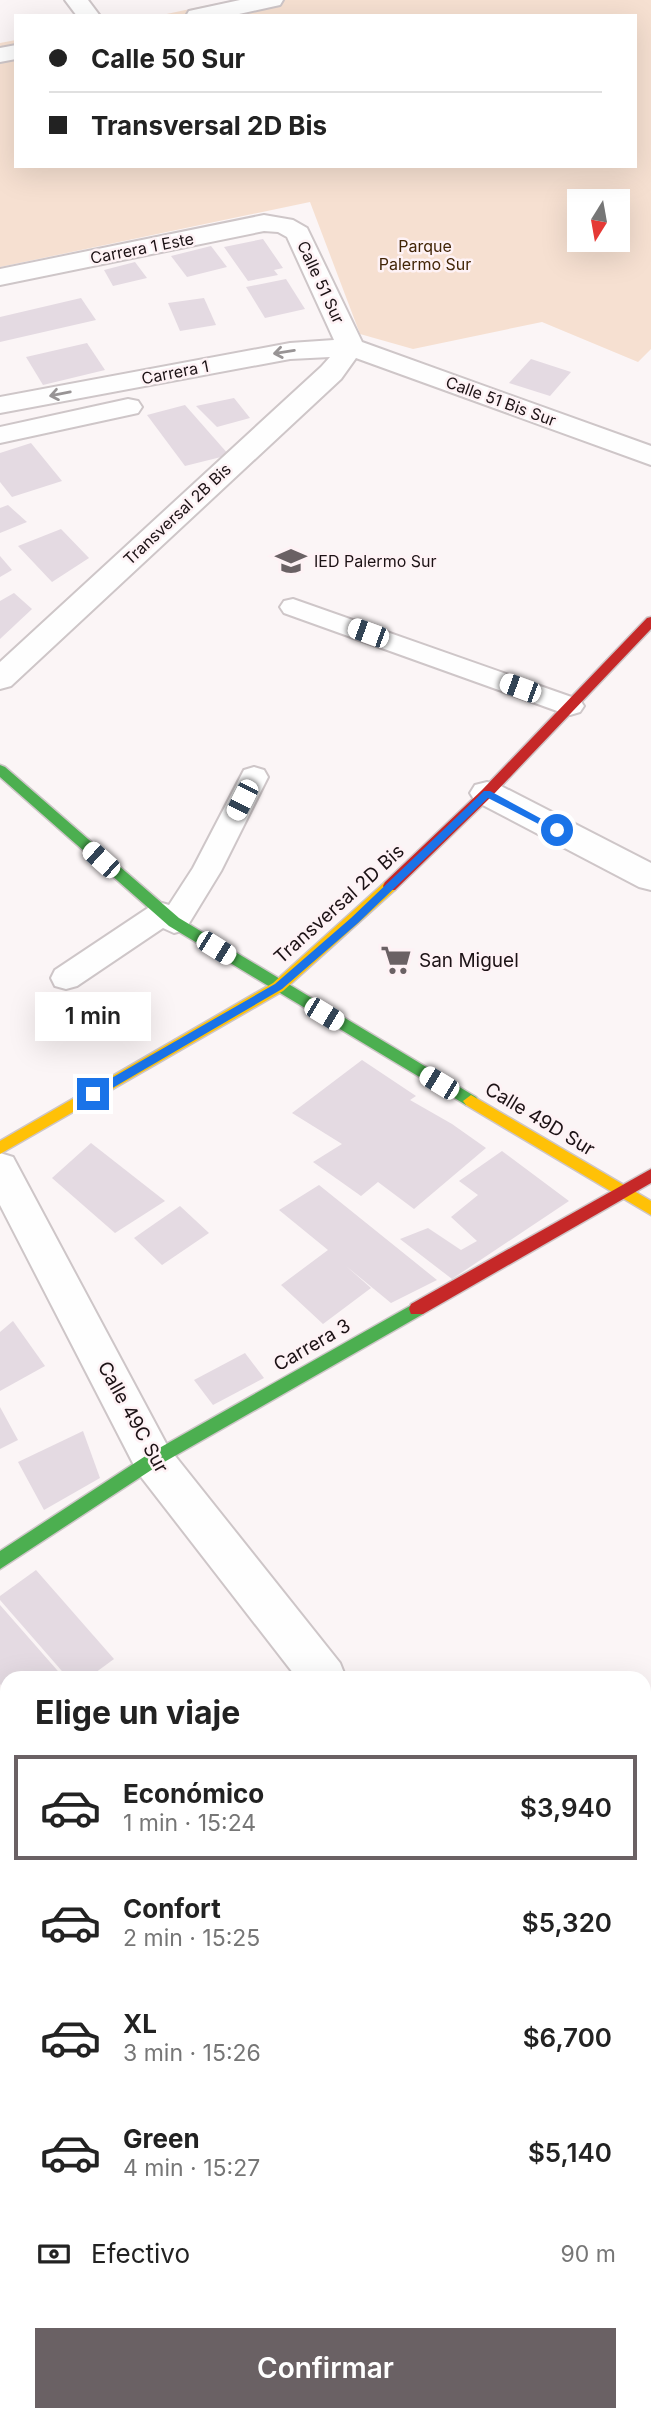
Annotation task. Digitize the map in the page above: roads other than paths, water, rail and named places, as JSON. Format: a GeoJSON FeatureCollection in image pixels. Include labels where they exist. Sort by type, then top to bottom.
{"type":"FeatureCollection","features":[{"type":"Feature","properties":{"kind":"street"},"geometry":{"type":"LineString","coordinates":[[76,0],[87,14]]}},
{"type":"Feature","properties":{"kind":"street"},"geometry":{"type":"LineString","coordinates":[[206,14],[272,0]]}},
{"type":"Feature","properties":{"kind":"street","name":"Carrera 1 Este"},"geometry":{"type":"LineString","coordinates":[[0,277],[264,223],[284,225]]}},
{"type":"Feature","properties":{"kind":"street","name":"Calle 51 Sur"},"geometry":{"type":"LineString","coordinates":[[284,225],[298,233],[351,347]]}},
{"type":"Feature","properties":{"kind":"street","name":"Transversal 2B Bis"},"geometry":{"type":"LineString","coordinates":[[0,679],[331,373],[351,347]]}},
{"type":"Feature","properties":{"kind":"street","name":"Carrera 1"},"geometry":{"type":"LineString","coordinates":[[0,405],[290,351],[351,347]]}},
{"type":"Feature","properties":{"kind":"street","name":"Calle 51 Bis Sur"},"geometry":{"type":"LineString","coordinates":[[351,347],[651,456]]}},
{"type":"Feature","properties":{"kind":"street","name":"Carrera 1"},"geometry":{"type":"LineString","coordinates":[[0,435],[278,375],[331,373]]}},
{"type":"Feature","properties":{"kind":"street","name":"Transversal 2D Bis"},"geometry":{"type":"LineString","coordinates":[[0,1148],[278,986],[354,921],[487,793],[651,621]]}},
{"type":"Feature","properties":{"kind":"street","name":"Calle 49D Sur"},"geometry":{"type":"LineString","coordinates":[[0,770],[168,918],[651,1209]]}},
{"type":"Feature","properties":{"kind":"street"},"geometry":{"type":"LineString","coordinates":[[487,793],[651,878]]}},
{"type":"Feature","properties":{"kind":"street","name":"Calle 49C Sur"},"geometry":{"type":"LineString","coordinates":[[0,1168],[153,1460],[319,1671]]}},
{"type":"Feature","properties":{"kind":"street","name":"Carrera 3"},"geometry":{"type":"LineString","coordinates":[[0,1561],[153,1460],[651,1175]]}},
{"type":"Feature","properties":{"kind":"lane"},"geometry":{"type":"LineString","coordinates":[[293,607],[570,706]]}},
{"type":"Feature","properties":{"kind":"lane"},"geometry":{"type":"LineString","coordinates":[[66,978],[168,918],[205,871],[254,777]]}},
{"type":"Feature","properties":{"kind":"place","name":"IED Palermo Sur"},"geometry":{"type":"Point","coordinates":[291,561]}},
{"type":"Feature","properties":{"kind":"place","name":"San Miguel"},"geometry":{"type":"Point","coordinates":[396,960]}},
{"type":"Feature","properties":{"kind":"park label","name":"Parque Palermo Sur"},"geometry":{"type":"Point","coordinates":[425,255]}}]}
